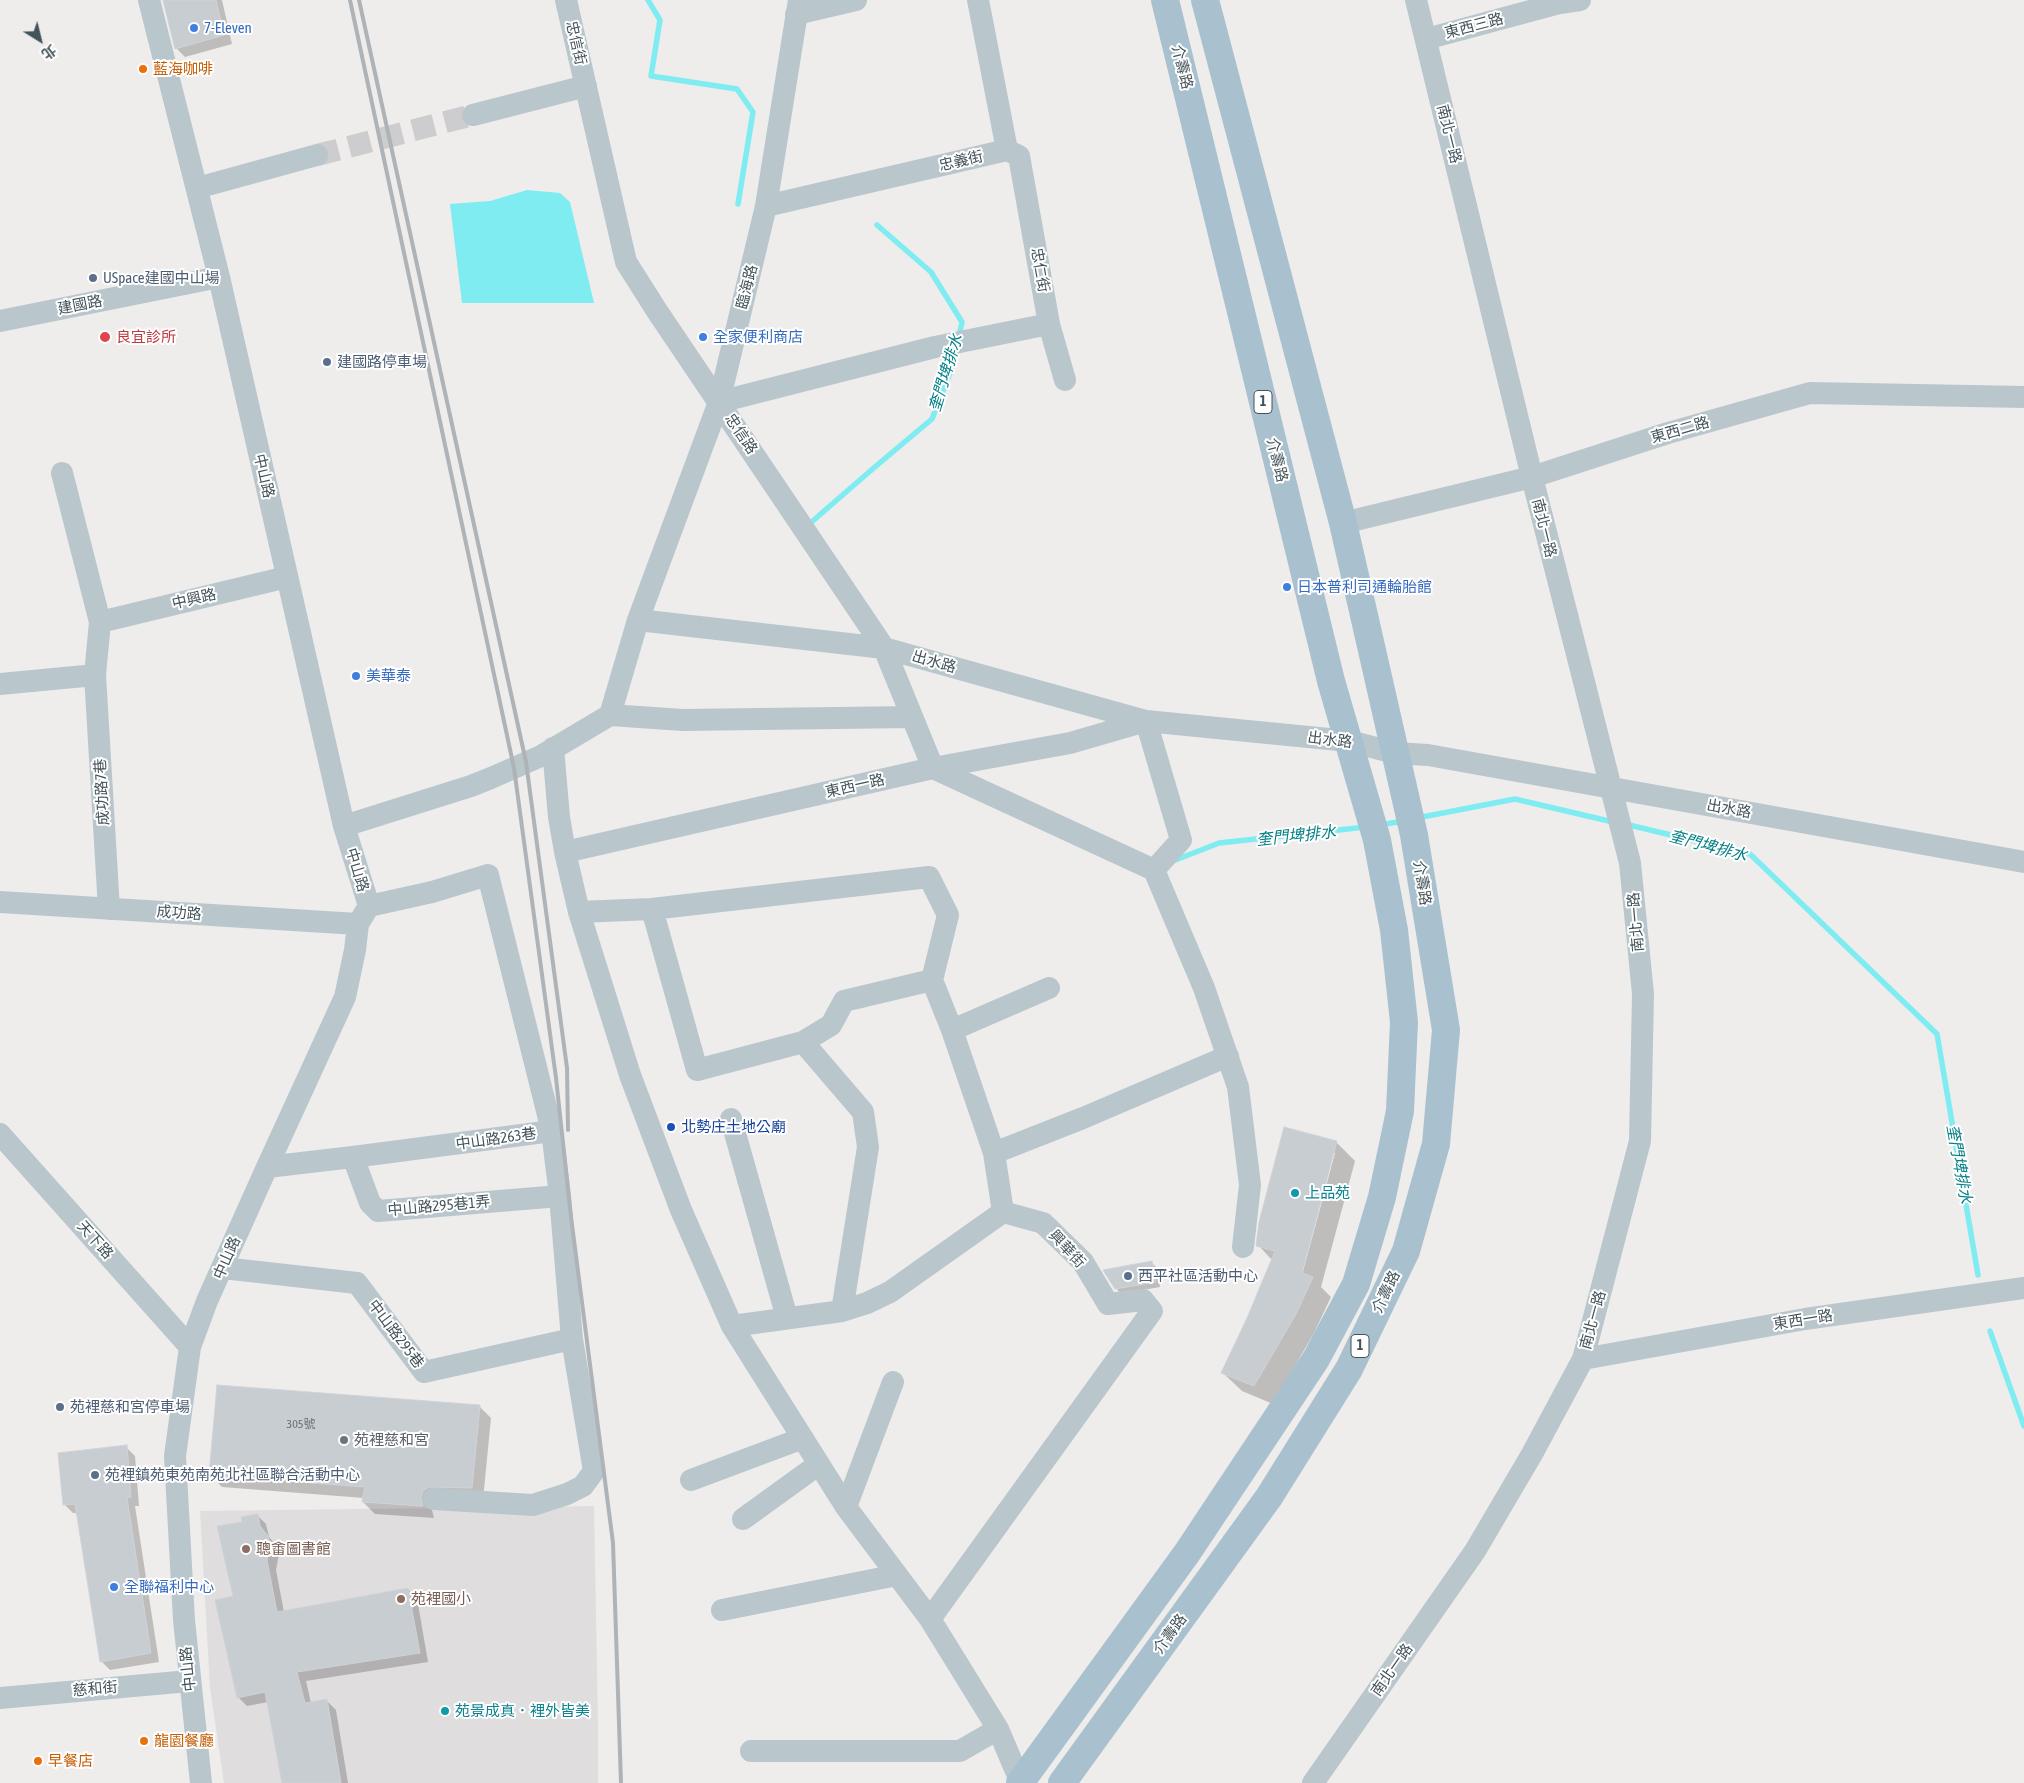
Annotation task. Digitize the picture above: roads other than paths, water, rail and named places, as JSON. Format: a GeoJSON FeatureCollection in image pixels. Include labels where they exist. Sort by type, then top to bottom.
{"type":"FeatureCollection","features":[{"type":"Feature","properties":{"kind":"main road","name":"介壽路"},"geometry":{"type":"LineString","coordinates":[[1020,1783],[1187,1553],[1316,1359],[1356,1284],[1382,1197],[1400,1111],[1404,1022],[1394,930],[1377,840],[1331,681],[1165,0]]}},
{"type":"Feature","properties":{"kind":"main road","name":"1"},"geometry":{"type":"LineString","coordinates":[[1205,0],[1343,523],[1395,752]]}},
{"type":"Feature","properties":{"kind":"main road","name":"介壽路"},"geometry":{"type":"LineString","coordinates":[[1062,1783],[1269,1497],[1349,1369],[1406,1251],[1436,1144],[1446,1030],[1414,835],[1395,752]]}},
{"type":"Feature","properties":{"kind":"street","name":"中山路"},"geometry":{"type":"LineString","coordinates":[[149,0],[219,277],[363,915],[345,997],[207,1301],[190,1347],[175,1456],[184,1620],[201,1783]]}},
{"type":"Feature","properties":{"kind":"street","name":"忠信街"},"geometry":{"type":"LineString","coordinates":[[566,0],[586,86]]}},
{"type":"Feature","properties":{"kind":"street"},"geometry":{"type":"LineString","coordinates":[[797,7],[856,0]]}},
{"type":"Feature","properties":{"kind":"street"},"geometry":{"type":"LineString","coordinates":[[978,0],[1007,150]]}},
{"type":"Feature","properties":{"kind":"street","name":"南北一路"},"geometry":{"type":"LineString","coordinates":[[1313,1783],[1475,1551],[1532,1454],[1583,1359],[1640,1141],[1642,994],[1630,863],[1532,476],[1416,0]]}},
{"type":"Feature","properties":{"kind":"street","name":"東西三路"},"geometry":{"type":"LineString","coordinates":[[1426,39],[1560,2],[1580,0]]}},
{"type":"Feature","properties":{"kind":"street","name":"臨海路"},"geometry":{"type":"LineString","coordinates":[[610,715],[638,620],[719,402],[766,206],[797,7]]}},
{"type":"Feature","properties":{"kind":"street"},"geometry":{"type":"LineString","coordinates":[[473,114],[586,86]]}},
{"type":"Feature","properties":{"kind":"street","name":"忠信路"},"geometry":{"type":"LineString","coordinates":[[586,86],[626,262],[884,648],[934,768]]}},
{"type":"Feature","properties":{"kind":"street","name":"忠義街"},"geometry":{"type":"LineString","coordinates":[[766,206],[1007,150]]}},
{"type":"Feature","properties":{"kind":"street","name":"忠仁街"},"geometry":{"type":"LineString","coordinates":[[1007,150],[1019,156],[1049,324]]}},
{"type":"Feature","properties":{"kind":"street"},"geometry":{"type":"LineString","coordinates":[[197,188],[317,155]]}},
{"type":"Feature","properties":{"kind":"street","name":"建國路"},"geometry":{"type":"LineString","coordinates":[[0,321],[219,277]]}},
{"type":"Feature","properties":{"kind":"street"},"geometry":{"type":"LineString","coordinates":[[719,402],[935,347],[1049,324],[1066,380]]}},
{"type":"Feature","properties":{"kind":"street","name":"東西二路"},"geometry":{"type":"LineString","coordinates":[[1343,523],[1532,476],[1668,433],[1810,393],[2024,397]]}},
{"type":"Feature","properties":{"kind":"street","name":"成功路7巷"},"geometry":{"type":"LineString","coordinates":[[62,473],[100,622],[95,675],[109,908]]}},
{"type":"Feature","properties":{"kind":"street","name":"中興路"},"geometry":{"type":"LineString","coordinates":[[100,622],[287,577]]}},
{"type":"Feature","properties":{"kind":"street","name":"出水路"},"geometry":{"type":"LineString","coordinates":[[638,620],[884,648],[1146,721],[1349,741],[1395,752],[1428,755],[1613,797],[2024,862]]}},
{"type":"Feature","properties":{"kind":"street"},"geometry":{"type":"LineString","coordinates":[[0,684],[95,675]]}},
{"type":"Feature","properties":{"kind":"street"},"geometry":{"type":"LineString","coordinates":[[344,826],[471,786],[541,756],[610,715],[683,720],[912,717]]}},
{"type":"Feature","properties":{"kind":"street"},"geometry":{"type":"LineString","coordinates":[[1146,721],[1181,840],[1154,870]]}},
{"type":"Feature","properties":{"kind":"street","name":"東西一路"},"geometry":{"type":"LineString","coordinates":[[565,852],[934,768],[1070,743],[1146,721]]}},
{"type":"Feature","properties":{"kind":"street"},"geometry":{"type":"LineString","coordinates":[[552,748],[559,817],[579,912],[630,1075],[681,1210],[732,1326],[846,1507],[930,1619],[998,1730],[1020,1783]]}},
{"type":"Feature","properties":{"kind":"street"},"geometry":{"type":"LineString","coordinates":[[934,768],[1154,870],[1204,988],[1238,1087],[1250,1185],[1243,1247]]}},
{"type":"Feature","properties":{"kind":"street","name":"成功路"},"geometry":{"type":"LineString","coordinates":[[0,902],[109,908],[363,915],[488,875]]}},
{"type":"Feature","properties":{"kind":"street","name":"中山路263巷"},"geometry":{"type":"LineString","coordinates":[[267,1167],[552,1131],[488,875]]}},
{"type":"Feature","properties":{"kind":"street"},"geometry":{"type":"LineString","coordinates":[[579,912],[652,909],[929,877],[948,915],[932,980],[952,1030],[994,1153],[1002,1212],[890,1292],[867,1303],[842,1311],[732,1326]]}},
{"type":"Feature","properties":{"kind":"street"},"geometry":{"type":"LineString","coordinates":[[652,909],[697,1070],[803,1042],[831,1026],[844,1002],[932,980]]}},
{"type":"Feature","properties":{"kind":"street"},"geometry":{"type":"LineString","coordinates":[[952,1030],[1049,988]]}},
{"type":"Feature","properties":{"kind":"street"},"geometry":{"type":"LineString","coordinates":[[803,1042],[862,1112],[868,1147],[842,1311]]}},
{"type":"Feature","properties":{"kind":"street"},"geometry":{"type":"LineString","coordinates":[[994,1153],[1083,1118],[1228,1056]]}},
{"type":"Feature","properties":{"kind":"street"},"geometry":{"type":"LineString","coordinates":[[731,1119],[787,1318]]}},
{"type":"Feature","properties":{"kind":"street"},"geometry":{"type":"LineString","coordinates":[[434,1499],[533,1505],[567,1494],[583,1486],[594,1471],[572,1339],[560,1196],[552,1131]]}},
{"type":"Feature","properties":{"kind":"street","name":"天下路"},"geometry":{"type":"LineString","coordinates":[[0,1134],[190,1347]]}},
{"type":"Feature","properties":{"kind":"street","name":"中山路295巷1弄"},"geometry":{"type":"LineString","coordinates":[[353,1157],[370,1203],[378,1211],[560,1196]]}},
{"type":"Feature","properties":{"kind":"street","name":"興華街"},"geometry":{"type":"LineString","coordinates":[[930,1619],[1152,1312],[1143,1300],[1108,1304],[1082,1262],[1043,1223],[1002,1212]]}},
{"type":"Feature","properties":{"kind":"street","name":"中山路295巷"},"geometry":{"type":"LineString","coordinates":[[223,1268],[358,1283],[424,1372],[572,1339]]}},
{"type":"Feature","properties":{"kind":"street","name":"東西一路"},"geometry":{"type":"LineString","coordinates":[[1583,1359],[1805,1319],[2024,1288]]}},
{"type":"Feature","properties":{"kind":"street"},"geometry":{"type":"LineString","coordinates":[[846,1507],[893,1382]]}},
{"type":"Feature","properties":{"kind":"street"},"geometry":{"type":"LineString","coordinates":[[691,1480],[803,1438]]}},
{"type":"Feature","properties":{"kind":"street"},"geometry":{"type":"LineString","coordinates":[[742,1519],[819,1464]]}},
{"type":"Feature","properties":{"kind":"street"},"geometry":{"type":"LineString","coordinates":[[722,1610],[897,1575]]}},
{"type":"Feature","properties":{"kind":"street","name":"慈和街"},"geometry":{"type":"LineString","coordinates":[[0,1698],[189,1681]]}},
{"type":"Feature","properties":{"kind":"street"},"geometry":{"type":"LineString","coordinates":[[751,1751],[960,1751],[998,1730]]}},
{"type":"Feature","properties":{"kind":"water"},"geometry":{"type":"Polygon","coordinates":[[[527,190],[560,193],[570,202],[594,303],[462,303],[450,204],[490,201],[527,190]]]}},
{"type":"Feature","properties":{"kind":"waterway","name":"奎門埤排水"},"geometry":{"type":"LineString","coordinates":[[648,0],[660,20],[651,76],[737,89],[753,112],[738,204]]}},
{"type":"Feature","properties":{"kind":"waterway","name":"奎門埤排水"},"geometry":{"type":"LineString","coordinates":[[877,225],[931,272],[962,322],[959,337]]}},
{"type":"Feature","properties":{"kind":"waterway","name":"奎門埤排水"},"geometry":{"type":"LineString","coordinates":[[808,525],[932,419],[950,373],[956,348]]}},
{"type":"Feature","properties":{"kind":"waterway","name":"奎門埤排水"},"geometry":{"type":"LineString","coordinates":[[1417,818],[1515,799],[1613,822]]}},
{"type":"Feature","properties":{"kind":"waterway","name":"奎門埤排水"},"geometry":{"type":"LineString","coordinates":[[1380,825],[1403,821]]}},
{"type":"Feature","properties":{"kind":"waterway","name":"奎門埤排水"},"geometry":{"type":"LineString","coordinates":[[1625,824],[1750,854],[1937,1034],[1978,1275]]}},
{"type":"Feature","properties":{"kind":"waterway","name":"奎門埤排水"},"geometry":{"type":"LineString","coordinates":[[1173,861],[1219,843],[1366,827]]}},
{"type":"Feature","properties":{"kind":"waterway","name":"奎門埤排水"},"geometry":{"type":"LineString","coordinates":[[1990,1331],[2024,1426]]}},
{"type":"Feature","properties":{"kind":"tunnel"},"geometry":{"type":"LineString","coordinates":[[317,155],[473,115]]}},
{"type":"Feature","properties":{"kind":"railway"},"geometry":{"type":"LineString","coordinates":[[350,0],[514,768],[556,1078],[571,1217],[613,1543],[621,1783]]}},
{"type":"Feature","properties":{"kind":"railway"},"geometry":{"type":"LineString","coordinates":[[359,0],[526,762],[567,1068],[568,1130]]}},
{"type":"Feature","properties":{"kind":"place","name":"7-Eleven"},"geometry":{"type":"Point","coordinates":[194,28]}},
{"type":"Feature","properties":{"kind":"place","name":"藍海咖啡"},"geometry":{"type":"Point","coordinates":[143,69]}},
{"type":"Feature","properties":{"kind":"place","name":"USpace建國中山場"},"geometry":{"type":"Point","coordinates":[93,278]}},
{"type":"Feature","properties":{"kind":"place","name":"良宜診所"},"geometry":{"type":"Point","coordinates":[105,337]}},
{"type":"Feature","properties":{"kind":"place","name":"全家便利商店"},"geometry":{"type":"Point","coordinates":[703,337]}},
{"type":"Feature","properties":{"kind":"place","name":"建國路停車場"},"geometry":{"type":"Point","coordinates":[327,362]}},
{"type":"Feature","properties":{"kind":"place","name":"日本普利司通輪胎館"},"geometry":{"type":"Point","coordinates":[1287,587]}},
{"type":"Feature","properties":{"kind":"place","name":"美華泰"},"geometry":{"type":"Point","coordinates":[356,676]}},
{"type":"Feature","properties":{"kind":"place","name":"北勢庄土地公廟"},"geometry":{"type":"Point","coordinates":[671,1127]}},
{"type":"Feature","properties":{"kind":"place","name":"上品苑"},"geometry":{"type":"Point","coordinates":[1295,1193]}},
{"type":"Feature","properties":{"kind":"place","name":"西平社區活動中心"},"geometry":{"type":"Point","coordinates":[1128,1276]}},
{"type":"Feature","properties":{"kind":"place","name":"苑裡慈和宮停車場"},"geometry":{"type":"Point","coordinates":[60,1407]}},
{"type":"Feature","properties":{"kind":"place","name":"苑裡慈和宮"},"geometry":{"type":"Point","coordinates":[344,1440]}},
{"type":"Feature","properties":{"kind":"place","name":"苑裡鎮苑東苑南苑北社區聯合活動中心"},"geometry":{"type":"Point","coordinates":[95,1475]}},
{"type":"Feature","properties":{"kind":"place","name":"聰畬圖書館"},"geometry":{"type":"Point","coordinates":[246,1549]}},
{"type":"Feature","properties":{"kind":"place","name":"全聯福利中心"},"geometry":{"type":"Point","coordinates":[114,1587]}},
{"type":"Feature","properties":{"kind":"place","name":"苑裡國小"},"geometry":{"type":"Point","coordinates":[401,1599]}},
{"type":"Feature","properties":{"kind":"place","name":"苑景成真．裡外皆美"},"geometry":{"type":"Point","coordinates":[445,1711]}},
{"type":"Feature","properties":{"kind":"place","name":"龍園餐廳"},"geometry":{"type":"Point","coordinates":[144,1741]}},
{"type":"Feature","properties":{"kind":"place","name":"早餐店"},"geometry":{"type":"Point","coordinates":[38,1761]}}]}
